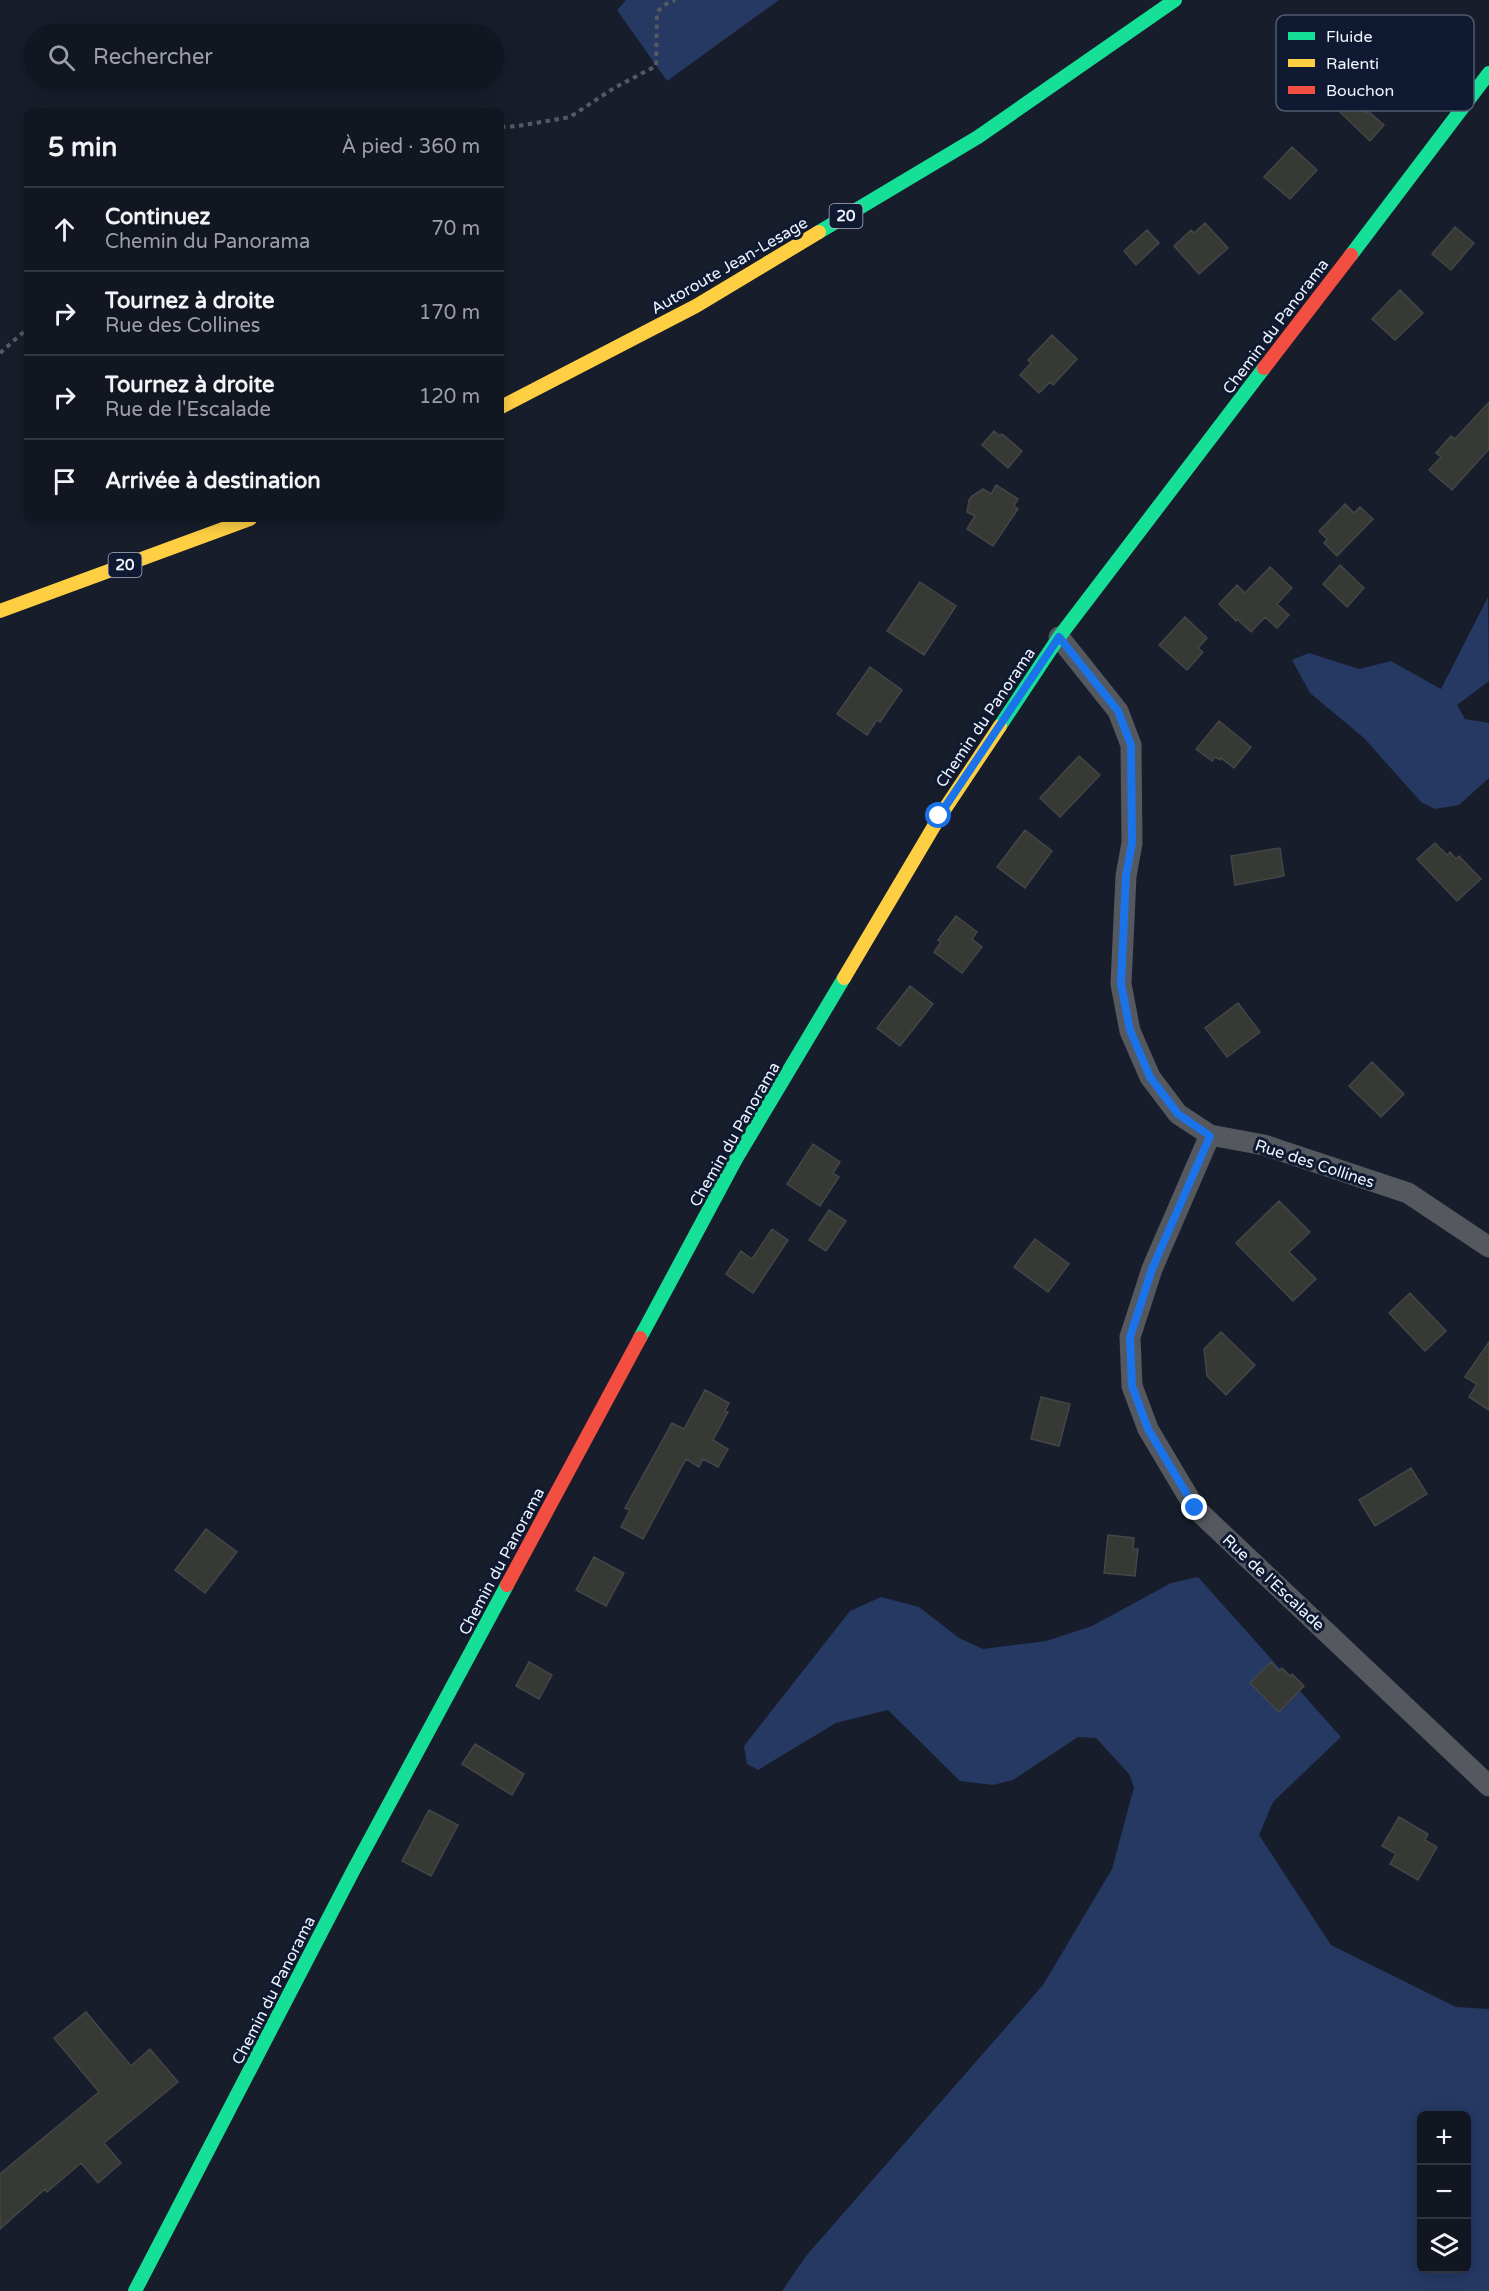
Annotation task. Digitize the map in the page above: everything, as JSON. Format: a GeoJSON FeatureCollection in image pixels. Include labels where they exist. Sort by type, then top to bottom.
{"type":"FeatureCollection","features":[{"type":"Feature","properties":{"kind":"main road","name":"Autoroute Jean-Lesage"},"geometry":{"type":"LineString","coordinates":[[504,405],[696,306],[978,137],[1175,0]]}},
{"type":"Feature","properties":{"kind":"main road","name":"Chemin du Panorama"},"geometry":{"type":"LineString","coordinates":[[1474,93],[1489,73]]}},
{"type":"Feature","properties":{"kind":"main road","name":"Chemin du Panorama"},"geometry":{"type":"LineString","coordinates":[[135,2291],[359,1860],[736,1159],[939,816],[1059,637],[1460,111]]}},
{"type":"Feature","properties":{"kind":"main road","name":"20"},"geometry":{"type":"LineString","coordinates":[[0,611],[242,522]]}},
{"type":"Feature","properties":{"kind":"street","name":"Rue des Collines"},"geometry":{"type":"LineString","coordinates":[[1059,637],[1118,711],[1131,745],[1132,843],[1126,876],[1121,984],[1130,1030],[1150,1077],[1178,1114],[1210,1136],[1264,1144],[1408,1193],[1489,1247]]}},
{"type":"Feature","properties":{"kind":"street","name":"Rue de l'Escalade"},"geometry":{"type":"LineString","coordinates":[[1210,1136],[1152,1269],[1130,1337],[1132,1386],[1148,1429],[1195,1508],[1489,1786]]}},
{"type":"Feature","properties":{"kind":"path"},"geometry":{"type":"LineString","coordinates":[[504,127],[570,117],[614,88],[656,66],[657,12],[675,0]]}},
{"type":"Feature","properties":{"kind":"path"},"geometry":{"type":"LineString","coordinates":[[0,353],[24,332]]}},
{"type":"Feature","properties":{"kind":"shaded area"},"geometry":{"type":"Polygon","coordinates":[[[626,0],[779,0],[667,81],[617,10],[626,0]]]}},
{"type":"Feature","properties":{"kind":"shaded area"},"geometry":{"type":"Polygon","coordinates":[[[1488,597],[1489,681],[1457,705],[1465,719],[1489,723],[1489,778],[1459,805],[1435,809],[1421,802],[1364,738],[1310,693],[1292,660],[1309,653],[1359,669],[1391,661],[1441,689],[1488,597]]]}},
{"type":"Feature","properties":{"kind":"shaded area"},"geometry":{"type":"Polygon","coordinates":[[[1198,1577],[1341,1737],[1273,1802],[1259,1835],[1331,1945],[1456,2007],[1489,2009],[1489,2291],[782,2291],[806,2256],[1043,1985],[1112,1869],[1134,1787],[1129,1774],[1096,1738],[1078,1737],[1013,1780],[993,1785],[960,1781],[888,1710],[836,1723],[758,1770],[747,1764],[744,1746],[850,1611],[881,1597],[919,1607],[959,1638],[983,1649],[1046,1641],[1092,1626],[1171,1583],[1198,1577]]]}},
{"type":"Feature","properties":{"kind":"building"},"geometry":{"type":"Polygon","coordinates":[[[1364,111],[1366,113],[1368,111],[1384,125],[1370,141],[1340,112],[1364,111]]]}},
{"type":"Feature","properties":{"kind":"building"},"geometry":{"type":"Polygon","coordinates":[[[1292,147],[1317,170],[1290,199],[1264,177],[1292,147]]]}},
{"type":"Feature","properties":{"kind":"building"},"geometry":{"type":"Polygon","coordinates":[[[1205,223],[1228,248],[1199,274],[1174,246],[1191,230],[1194,233],[1205,223]]]}},
{"type":"Feature","properties":{"kind":"building"},"geometry":{"type":"Polygon","coordinates":[[[1455,227],[1474,243],[1451,270],[1432,254],[1455,227]]]}},
{"type":"Feature","properties":{"kind":"building"},"geometry":{"type":"Polygon","coordinates":[[[1147,230],[1159,243],[1136,265],[1124,251],[1147,230]]]}},
{"type":"Feature","properties":{"kind":"building"},"geometry":{"type":"Polygon","coordinates":[[[1400,290],[1423,313],[1395,340],[1372,319],[1400,290]]]}},
{"type":"Feature","properties":{"kind":"building"},"geometry":{"type":"Polygon","coordinates":[[[1052,335],[1077,359],[1053,385],[1050,382],[1039,393],[1020,375],[1031,363],[1028,360],[1052,335]]]}},
{"type":"Feature","properties":{"kind":"building"},"geometry":{"type":"Polygon","coordinates":[[[1489,402],[1489,449],[1452,490],[1429,470],[1441,457],[1436,453],[1451,436],[1455,439],[1489,402]]]}},
{"type":"Feature","properties":{"kind":"building"},"geometry":{"type":"Polygon","coordinates":[[[994,431],[1000,436],[1002,434],[1022,451],[1008,468],[982,445],[994,431]]]}},
{"type":"Feature","properties":{"kind":"building"},"geometry":{"type":"Polygon","coordinates":[[[996,485],[1018,499],[1014,506],[1018,509],[993,546],[967,529],[975,516],[967,512],[972,496],[983,489],[991,494],[996,485]]]}},
{"type":"Feature","properties":{"kind":"building"},"geometry":{"type":"Polygon","coordinates":[[[1345,504],[1354,513],[1360,507],[1373,519],[1337,556],[1324,543],[1327,539],[1319,531],[1345,504]]]}},
{"type":"Feature","properties":{"kind":"building"},"geometry":{"type":"Polygon","coordinates":[[[1340,565],[1364,588],[1347,607],[1323,584],[1340,565]]]}},
{"type":"Feature","properties":{"kind":"building"},"geometry":{"type":"Polygon","coordinates":[[[1270,567],[1292,588],[1277,604],[1289,615],[1277,628],[1265,617],[1251,632],[1219,604],[1237,585],[1245,593],[1270,567]]]}},
{"type":"Feature","properties":{"kind":"building"},"geometry":{"type":"Polygon","coordinates":[[[920,582],[956,606],[924,655],[887,631],[920,582]]]}},
{"type":"Feature","properties":{"kind":"building"},"geometry":{"type":"Polygon","coordinates":[[[1185,617],[1207,638],[1198,648],[1203,652],[1187,670],[1159,645],[1185,617]]]}},
{"type":"Feature","properties":{"kind":"building"},"geometry":{"type":"Polygon","coordinates":[[[870,667],[902,690],[880,722],[877,720],[867,735],[837,714],[870,667]]]}},
{"type":"Feature","properties":{"kind":"building"},"geometry":{"type":"Polygon","coordinates":[[[1219,721],[1251,747],[1234,768],[1221,758],[1220,760],[1215,757],[1212,761],[1196,749],[1219,721]]]}},
{"type":"Feature","properties":{"kind":"building"},"geometry":{"type":"Polygon","coordinates":[[[1079,756],[1100,775],[1060,817],[1040,798],[1079,756]]]}},
{"type":"Feature","properties":{"kind":"building"},"geometry":{"type":"Polygon","coordinates":[[[1025,830],[1052,851],[1025,888],[997,867],[1025,830]]]}},
{"type":"Feature","properties":{"kind":"building"},"geometry":{"type":"Polygon","coordinates":[[[1435,843],[1447,855],[1450,852],[1456,859],[1459,856],[1481,879],[1457,901],[1417,859],[1435,843]]]}},
{"type":"Feature","properties":{"kind":"building"},"geometry":{"type":"Polygon","coordinates":[[[1280,848],[1284,876],[1235,885],[1231,856],[1280,848]]]}},
{"type":"Feature","properties":{"kind":"building"},"geometry":{"type":"Polygon","coordinates":[[[956,916],[977,932],[972,939],[982,947],[962,973],[934,952],[941,942],[938,940],[956,916]]]}},
{"type":"Feature","properties":{"kind":"building"},"geometry":{"type":"Polygon","coordinates":[[[910,986],[933,1004],[900,1046],[877,1028],[910,986]]]}},
{"type":"Feature","properties":{"kind":"building"},"geometry":{"type":"Polygon","coordinates":[[[1238,1003],[1260,1032],[1227,1057],[1205,1028],[1238,1003]]]}},
{"type":"Feature","properties":{"kind":"building"},"geometry":{"type":"Polygon","coordinates":[[[1372,1062],[1404,1094],[1381,1117],[1349,1086],[1372,1062]]]}},
{"type":"Feature","properties":{"kind":"building"},"geometry":{"type":"Polygon","coordinates":[[[813,1144],[840,1162],[833,1173],[839,1177],[820,1206],[787,1184],[813,1144]]]}},
{"type":"Feature","properties":{"kind":"building"},"geometry":{"type":"Polygon","coordinates":[[[1279,1201],[1310,1232],[1289,1252],[1316,1279],[1293,1301],[1236,1243],[1279,1201]]]}},
{"type":"Feature","properties":{"kind":"building"},"geometry":{"type":"Polygon","coordinates":[[[829,1210],[846,1221],[826,1251],[809,1240],[829,1210]]]}},
{"type":"Feature","properties":{"kind":"building"},"geometry":{"type":"Polygon","coordinates":[[[772,1229],[788,1240],[753,1293],[726,1274],[741,1251],[752,1259],[772,1229]]]}},
{"type":"Feature","properties":{"kind":"building"},"geometry":{"type":"Polygon","coordinates":[[[1035,1239],[1069,1264],[1048,1292],[1014,1267],[1035,1239]]]}},
{"type":"Feature","properties":{"kind":"building"},"geometry":{"type":"Polygon","coordinates":[[[1410,1293],[1446,1331],[1425,1351],[1389,1313],[1410,1293]]]}},
{"type":"Feature","properties":{"kind":"building"},"geometry":{"type":"Polygon","coordinates":[[[1221,1332],[1255,1365],[1226,1395],[1207,1376],[1204,1349],[1221,1332]]]}},
{"type":"Feature","properties":{"kind":"building"},"geometry":{"type":"Polygon","coordinates":[[[1489,1342],[1489,1410],[1469,1397],[1477,1384],[1465,1377],[1489,1342]]]}},
{"type":"Feature","properties":{"kind":"building"},"geometry":{"type":"Polygon","coordinates":[[[705,1390],[729,1403],[725,1411],[728,1412],[713,1440],[728,1449],[718,1467],[703,1459],[699,1467],[686,1459],[643,1539],[621,1527],[630,1510],[625,1508],[672,1423],[684,1429],[705,1390]]]}},
{"type":"Feature","properties":{"kind":"building"},"geometry":{"type":"Polygon","coordinates":[[[1041,1397],[1070,1404],[1059,1446],[1031,1439],[1041,1397]]]}},
{"type":"Feature","properties":{"kind":"building"},"geometry":{"type":"Polygon","coordinates":[[[1411,1468],[1427,1494],[1375,1526],[1359,1500],[1411,1468]]]}},
{"type":"Feature","properties":{"kind":"building"},"geometry":{"type":"Polygon","coordinates":[[[206,1529],[237,1552],[205,1593],[175,1570],[206,1529]]]}},
{"type":"Feature","properties":{"kind":"building"},"geometry":{"type":"Polygon","coordinates":[[[1108,1535],[1134,1538],[1133,1549],[1138,1549],[1135,1576],[1104,1573],[1108,1535]]]}},
{"type":"Feature","properties":{"kind":"building"},"geometry":{"type":"Polygon","coordinates":[[[594,1557],[624,1573],[606,1606],[576,1590],[594,1557]]]}},
{"type":"Feature","properties":{"kind":"building"},"geometry":{"type":"Polygon","coordinates":[[[529,1662],[552,1675],[539,1699],[516,1686],[529,1662]]]}},
{"type":"Feature","properties":{"kind":"building"},"geometry":{"type":"Polygon","coordinates":[[[1271,1662],[1279,1671],[1282,1668],[1290,1676],[1292,1674],[1304,1686],[1279,1712],[1250,1683],[1271,1662]]]}},
{"type":"Feature","properties":{"kind":"building"},"geometry":{"type":"Polygon","coordinates":[[[475,1744],[524,1774],[512,1795],[462,1764],[475,1744]]]}},
{"type":"Feature","properties":{"kind":"building"},"geometry":{"type":"Polygon","coordinates":[[[429,1810],[458,1825],[431,1876],[402,1861],[429,1810]]]}},
{"type":"Feature","properties":{"kind":"building"},"geometry":{"type":"Polygon","coordinates":[[[1399,1817],[1428,1834],[1425,1840],[1437,1847],[1418,1880],[1390,1864],[1396,1854],[1382,1846],[1399,1817]]]}},
{"type":"Feature","properties":{"kind":"building"},"geometry":{"type":"Polygon","coordinates":[[[86,2012],[131,2066],[150,2049],[178,2082],[104,2143],[121,2163],[98,2183],[81,2163],[47,2192],[45,2189],[0,2229],[0,2174],[99,2092],[54,2038],[86,2012]]]}},
{"type":"Feature","properties":{"kind":"traffic: fast"},"geometry":{"type":"LineString","coordinates":[[819,232],[978,137],[1175,0]]}},
{"type":"Feature","properties":{"kind":"traffic: fast"},"geometry":{"type":"LineString","coordinates":[[1474,93],[1489,73]]}},
{"type":"Feature","properties":{"kind":"traffic: fast"},"geometry":{"type":"LineString","coordinates":[[1351,255],[1460,111]]}},
{"type":"Feature","properties":{"kind":"traffic: fast"},"geometry":{"type":"LineString","coordinates":[[1000,726],[1059,637],[1264,368]]}},
{"type":"Feature","properties":{"kind":"traffic: fast"},"geometry":{"type":"LineString","coordinates":[[640,1338],[736,1159],[844,978]]}},
{"type":"Feature","properties":{"kind":"traffic: fast"},"geometry":{"type":"LineString","coordinates":[[135,2291],[353,1871],[507,1585]]}},
{"type":"Feature","properties":{"kind":"traffic: slow"},"geometry":{"type":"LineString","coordinates":[[504,405],[696,306],[819,232]]}},
{"type":"Feature","properties":{"kind":"traffic: slow"},"geometry":{"type":"LineString","coordinates":[[0,611],[242,522]]}},
{"type":"Feature","properties":{"kind":"traffic: slow"},"geometry":{"type":"LineString","coordinates":[[844,978],[940,816],[1000,726]]}},
{"type":"Feature","properties":{"kind":"traffic: jam"},"geometry":{"type":"LineString","coordinates":[[1264,368],[1351,255]]}},
{"type":"Feature","properties":{"kind":"traffic: jam"},"geometry":{"type":"LineString","coordinates":[[507,1585],[640,1338]]}},
{"type":"Feature","properties":{"kind":"route"},"geometry":{"type":"LineString","coordinates":[[939,816],[1059,637],[1118,711],[1131,745],[1132,843],[1126,876],[1121,984],[1130,1030],[1150,1077],[1178,1114],[1210,1136],[1152,1269],[1130,1337],[1132,1386],[1148,1429],[1195,1508]]}}]}
